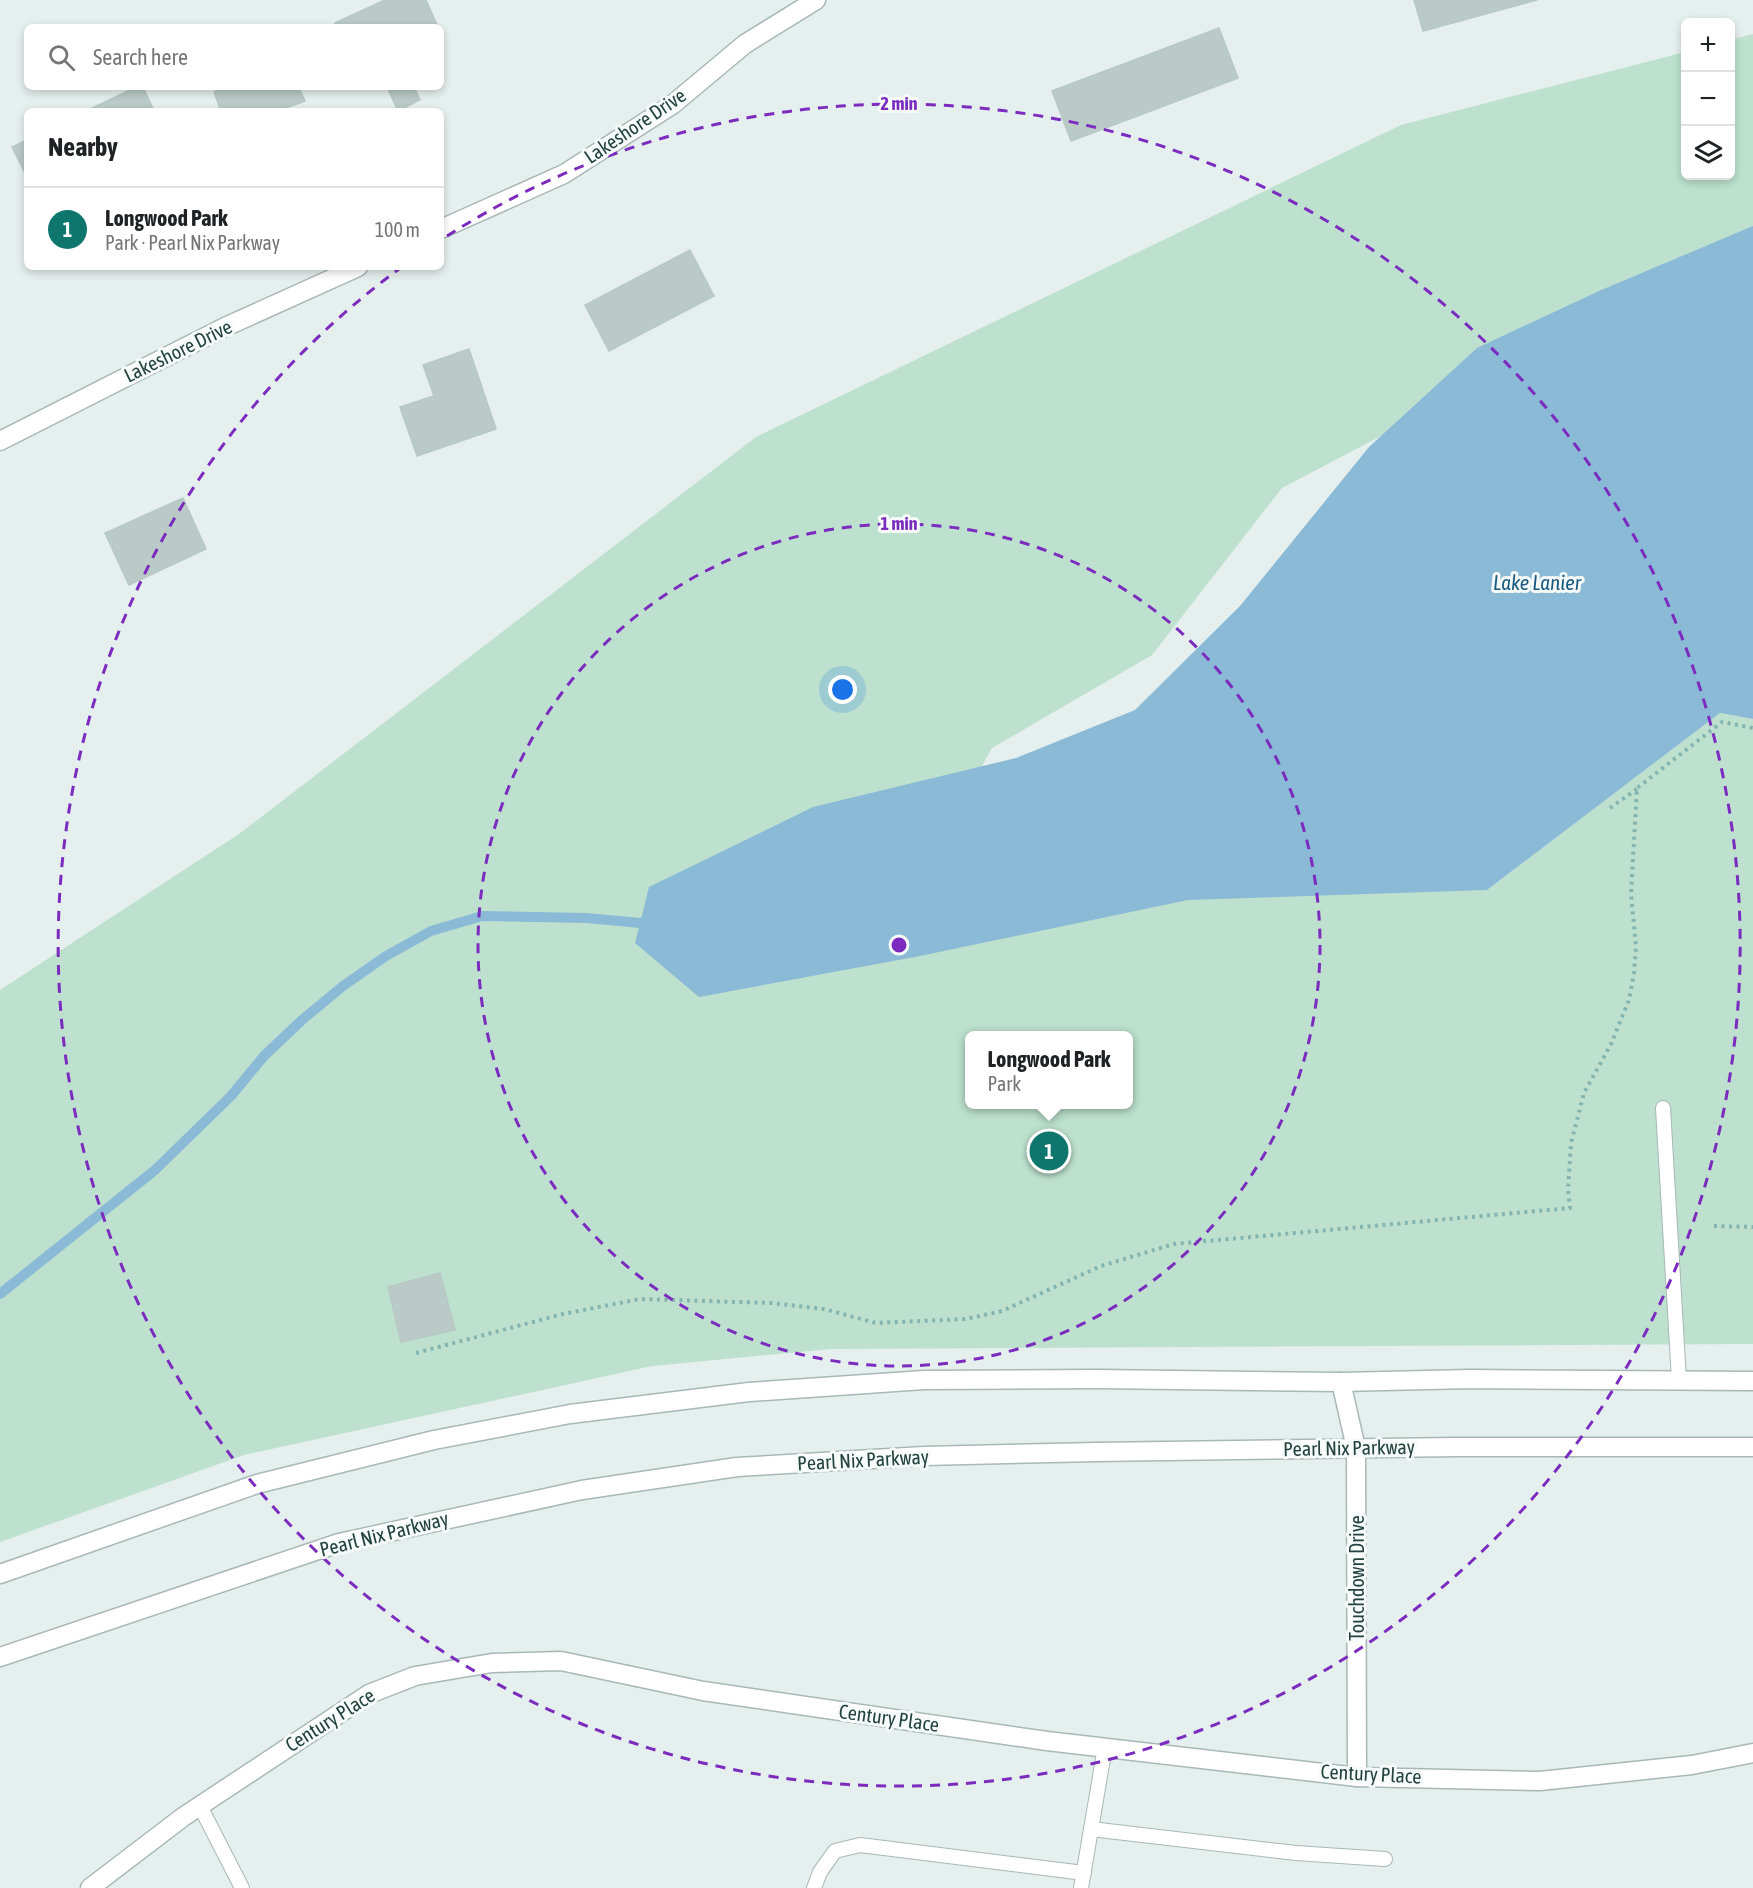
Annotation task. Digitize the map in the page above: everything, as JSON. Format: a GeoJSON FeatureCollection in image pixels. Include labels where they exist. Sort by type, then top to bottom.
{"type":"FeatureCollection","features":[{"type":"Feature","properties":{"kind":"street","name":"Lakeshore Drive"},"geometry":{"type":"LineString","coordinates":[[444,229],[564,174],[672,105],[745,44],[816,0]]}},
{"type":"Feature","properties":{"kind":"street","name":"Lakeshore Drive"},"geometry":{"type":"LineString","coordinates":[[0,441],[225,327],[351,270]]}},
{"type":"Feature","properties":{"kind":"street"},"geometry":{"type":"LineString","coordinates":[[0,1574],[257,1484],[434,1440],[570,1414],[749,1392],[924,1380],[1097,1379],[1341,1382],[1470,1378],[1753,1381]]}},
{"type":"Feature","properties":{"kind":"street","name":"Touchdown Drive"},"geometry":{"type":"LineString","coordinates":[[1341,1382],[1356,1448],[1357,1777]]}},
{"type":"Feature","properties":{"kind":"street","name":"Pearl Nix Parkway"},"geometry":{"type":"LineString","coordinates":[[0,1657],[339,1543],[582,1490],[737,1467],[924,1456],[1356,1448],[1753,1447]]}},
{"type":"Feature","properties":{"kind":"street","name":"Century Place"},"geometry":{"type":"LineString","coordinates":[[90,1888],[200,1806],[281,1750],[369,1694],[415,1676],[492,1663],[561,1661],[703,1691],[1104,1747],[1357,1777],[1539,1780],[1692,1765],[1753,1753]]}},
{"type":"Feature","properties":{"kind":"lane"},"geometry":{"type":"LineString","coordinates":[[1663,1108],[1679,1380]]}},
{"type":"Feature","properties":{"kind":"lane"},"geometry":{"type":"LineString","coordinates":[[1081,1888],[1104,1747]]}},
{"type":"Feature","properties":{"kind":"lane"},"geometry":{"type":"LineString","coordinates":[[200,1806],[242,1888]]}},
{"type":"Feature","properties":{"kind":"lane"},"geometry":{"type":"LineString","coordinates":[[1091,1829],[1296,1852],[1385,1858]]}},
{"type":"Feature","properties":{"kind":"lane"},"geometry":{"type":"LineString","coordinates":[[814,1888],[820,1872],[835,1851],[860,1845],[1084,1873]]}},
{"type":"Feature","properties":{"kind":"path"},"geometry":{"type":"LineString","coordinates":[[1610,808],[1722,722],[1753,728]]}},
{"type":"Feature","properties":{"kind":"path"},"geometry":{"type":"LineString","coordinates":[[416,1353],[563,1314],[640,1299],[771,1303],[824,1309],[876,1323],[966,1319],[1002,1311],[1101,1266],[1174,1244],[1570,1208],[1568,1190],[1571,1143],[1584,1093],[1611,1044],[1629,1000],[1634,974],[1636,947],[1631,894],[1637,788]]}},
{"type":"Feature","properties":{"kind":"path"},"geometry":{"type":"LineString","coordinates":[[1714,1226],[1753,1227]]}},
{"type":"Feature","properties":{"kind":"green space"},"geometry":{"type":"Polygon","coordinates":[[[1753,34],[1753,291],[1636,302],[1282,488],[1152,655],[992,748],[906,901],[1487,890],[1720,713],[1753,719],[1753,1344],[831,1349],[652,1366],[244,1455],[0,1542],[0,990],[239,834],[756,437],[1401,125],[1681,53],[1681,180],[1735,180],[1735,39],[1753,34]]]}},
{"type":"Feature","properties":{"kind":"water","name":"Lake Lanier"},"geometry":{"type":"Polygon","coordinates":[[[1753,226],[1753,719],[1720,713],[1487,890],[1188,900],[915,957],[699,997],[635,943],[649,887],[813,807],[1016,758],[1135,710],[1240,606],[1369,447],[1477,348],[1599,291],[1753,226]]]}},
{"type":"Feature","properties":{"kind":"building"},"geometry":{"type":"Polygon","coordinates":[[[385,0],[426,0],[437,24],[335,24],[385,0]]]}},
{"type":"Feature","properties":{"kind":"building"},"geometry":{"type":"Polygon","coordinates":[[[1414,0],[1537,0],[1423,31],[1414,0]]]}},
{"type":"Feature","properties":{"kind":"building"},"geometry":{"type":"Polygon","coordinates":[[[1219,28],[1238,78],[1071,141],[1052,91],[1219,28]]]}},
{"type":"Feature","properties":{"kind":"building"},"geometry":{"type":"Polygon","coordinates":[[[130,90],[144,90],[153,108],[92,108],[130,90]]]}},
{"type":"Feature","properties":{"kind":"building"},"geometry":{"type":"Polygon","coordinates":[[[219,90],[300,90],[305,101],[286,108],[220,108],[214,92],[219,90]]]}},
{"type":"Feature","properties":{"kind":"building"},"geometry":{"type":"Polygon","coordinates":[[[388,90],[415,90],[420,100],[404,108],[397,108],[388,90]]]}},
{"type":"Feature","properties":{"kind":"building"},"geometry":{"type":"Polygon","coordinates":[[[24,141],[24,171],[12,147],[24,141]]]}},
{"type":"Feature","properties":{"kind":"building"},"geometry":{"type":"Polygon","coordinates":[[[690,250],[714,296],[609,351],[585,305],[690,250]]]}},
{"type":"Feature","properties":{"kind":"building"},"geometry":{"type":"Polygon","coordinates":[[[469,349],[496,429],[417,456],[400,407],[434,396],[423,365],[469,349]]]}},
{"type":"Feature","properties":{"kind":"building"},"geometry":{"type":"Polygon","coordinates":[[[183,498],[206,549],[129,585],[105,533],[183,498]]]}},
{"type":"Feature","properties":{"kind":"building"},"geometry":{"type":"Polygon","coordinates":[[[440,1273],[455,1330],[401,1342],[388,1287],[440,1273]]]}},
{"type":"Feature","properties":{"kind":"waterway"},"geometry":{"type":"LineString","coordinates":[[0,1294],[155,1170],[231,1096],[264,1056],[302,1020],[343,986],[386,956],[431,931],[482,916],[587,918],[640,923],[654,921]]}},
{"type":"Feature","properties":{"kind":"place","name":"Longwood Park"},"geometry":{"type":"Point","coordinates":[1049,1151]}}]}
